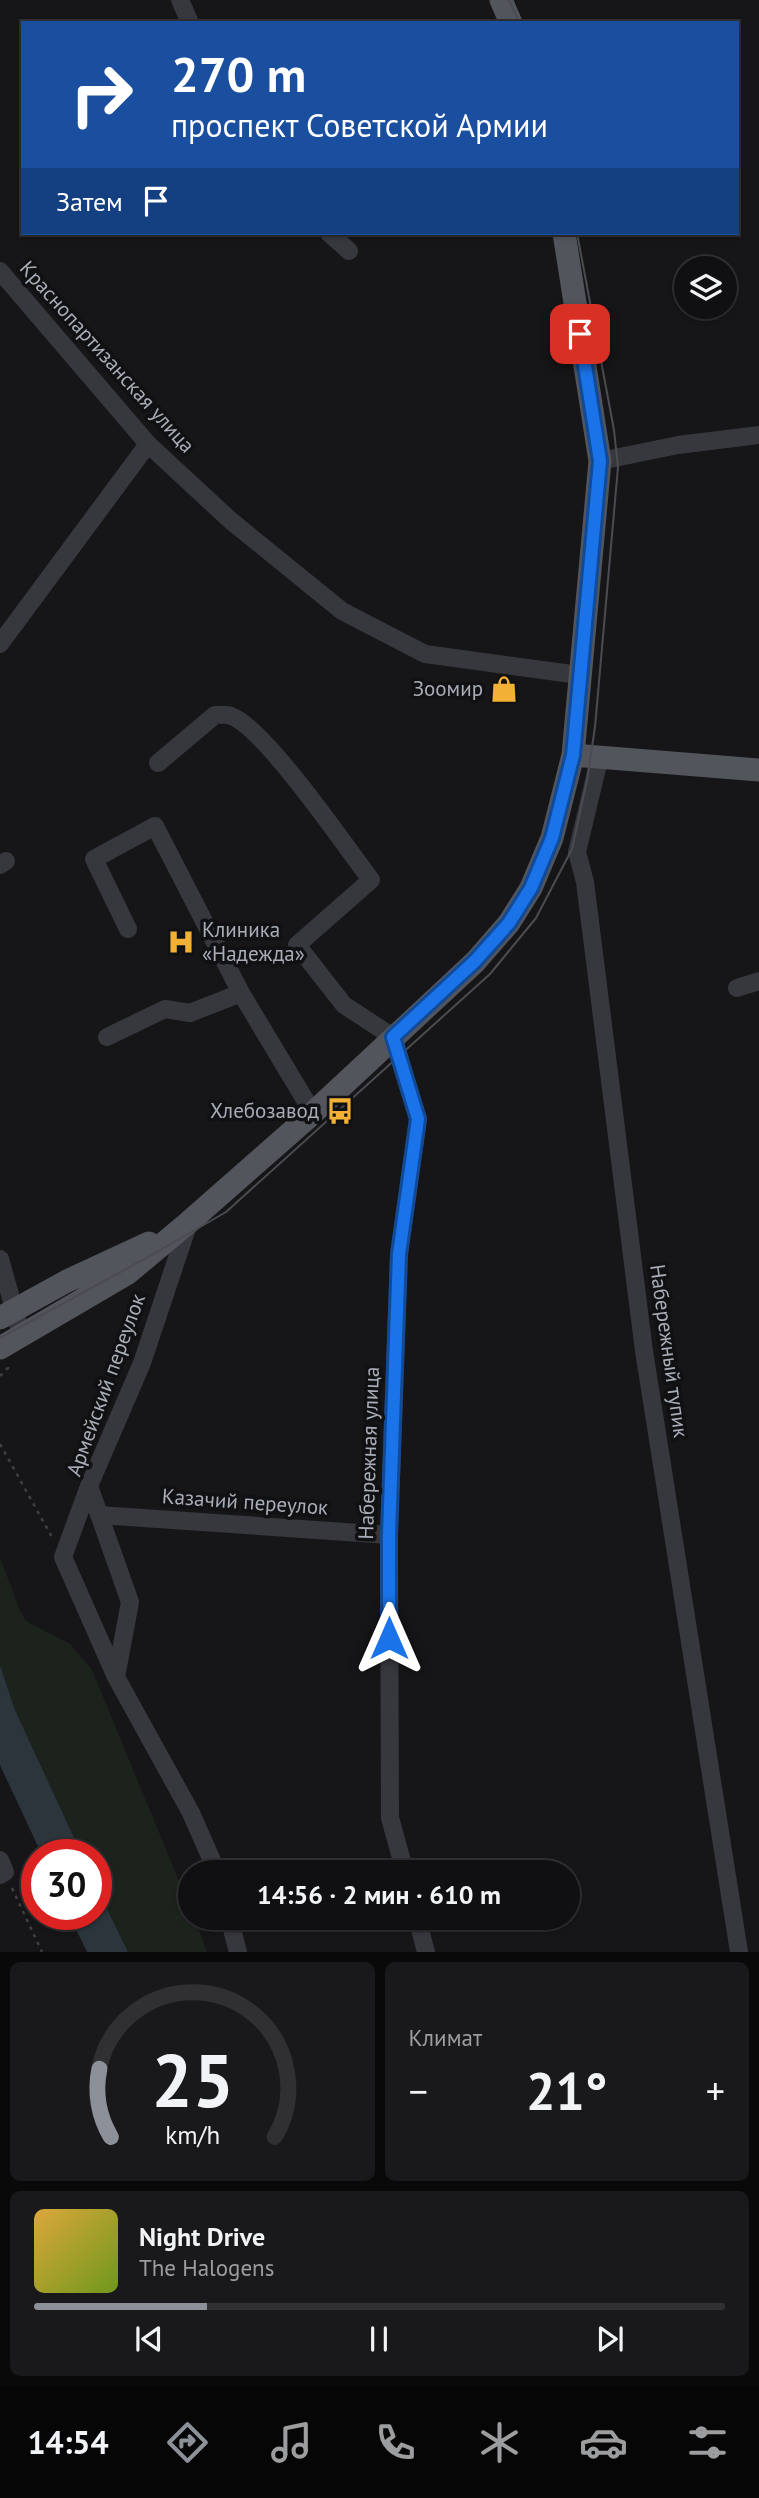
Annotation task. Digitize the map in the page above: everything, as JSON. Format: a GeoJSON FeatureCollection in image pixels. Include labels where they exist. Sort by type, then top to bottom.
{"type":"FeatureCollection","features":[{"type":"Feature","properties":{"kind":"main road"},"geometry":{"type":"LineString","coordinates":[[501,0],[510,21]]}},
{"type":"Feature","properties":{"kind":"main road"},"geometry":{"type":"LineString","coordinates":[[0,1348],[128,1273],[189,1222],[313,1113],[475,961],[509,923],[531,888],[552,838],[573,755],[600,461],[564,235]]}},
{"type":"Feature","properties":{"kind":"main road"},"geometry":{"type":"LineString","coordinates":[[573,755],[759,770]]}},
{"type":"Feature","properties":{"kind":"main road"},"geometry":{"type":"LineString","coordinates":[[7,1314],[189,1222]]}},
{"type":"Feature","properties":{"kind":"street"},"geometry":{"type":"LineString","coordinates":[[180,0],[189,21]]}},
{"type":"Feature","properties":{"kind":"street"},"geometry":{"type":"LineString","coordinates":[[331,235],[349,251]]}},
{"type":"Feature","properties":{"kind":"street","name":"Краснопартизанская улица"},"geometry":{"type":"LineString","coordinates":[[0,271],[149,444],[230,520],[342,611],[425,654],[579,675]]}},
{"type":"Feature","properties":{"kind":"street"},"geometry":{"type":"LineString","coordinates":[[600,461],[678,445],[759,435]]}},
{"type":"Feature","properties":{"kind":"street"},"geometry":{"type":"LineString","coordinates":[[0,644],[149,444]]}},
{"type":"Feature","properties":{"kind":"street"},"geometry":{"type":"LineString","coordinates":[[158,763],[215,715],[231,715],[251,729],[285,767],[371,880],[297,945],[344,1005],[393,1037]]}},
{"type":"Feature","properties":{"kind":"street","name":"Набережный тупик"},"geometry":{"type":"LineString","coordinates":[[600,756],[577,852],[585,882],[645,1352],[738,1952]]}},
{"type":"Feature","properties":{"kind":"street"},"geometry":{"type":"LineString","coordinates":[[128,929],[94,859],[155,826],[242,993],[313,1113]]}},
{"type":"Feature","properties":{"kind":"street"},"geometry":{"type":"LineString","coordinates":[[737,988],[759,981]]}},
{"type":"Feature","properties":{"kind":"street"},"geometry":{"type":"LineString","coordinates":[[107,1037],[166,1009],[190,1013],[242,993]]}},
{"type":"Feature","properties":{"kind":"street","name":"Набережная улица"},"geometry":{"type":"LineString","coordinates":[[393,1037],[418,1119],[399,1254],[389,1535],[390,1818],[402,1860]]}},
{"type":"Feature","properties":{"kind":"street","name":"Армейский переулок"},"geometry":{"type":"LineString","coordinates":[[116,1677],[130,1602],[107,1544],[89,1486],[142,1363],[189,1222]]}},
{"type":"Feature","properties":{"kind":"street"},"geometry":{"type":"LineString","coordinates":[[0,1259],[7,1314],[21,1334]]}},
{"type":"Feature","properties":{"kind":"street"},"geometry":{"type":"LineString","coordinates":[[89,1486],[63,1557],[116,1677],[191,1813],[212,1860]]}},
{"type":"Feature","properties":{"kind":"street","name":"Казачий переулок"},"geometry":{"type":"LineString","coordinates":[[99,1515],[389,1535]]}},
{"type":"Feature","properties":{"kind":"street"},"geometry":{"type":"LineString","coordinates":[[232,1930],[238,1952]]}},
{"type":"Feature","properties":{"kind":"street"},"geometry":{"type":"LineString","coordinates":[[420,1930],[426,1952]]}},
{"type":"Feature","properties":{"kind":"path"},"geometry":{"type":"LineString","coordinates":[[0,1444],[63,1557]]}},
{"type":"Feature","properties":{"kind":"path"},"geometry":{"type":"LineString","coordinates":[[2,1869],[42,1952]]}},
{"type":"Feature","properties":{"kind":"shaded area"},"geometry":{"type":"Polygon","coordinates":[[[0,1558],[26,1621],[70,1644],[92,1670],[178,1878],[178,1930],[199,1930],[207,1952],[128,1952],[112,1919],[112,1839],[75,1839],[15,1710],[0,1665],[0,1558]]]}},
{"type":"Feature","properties":{"kind":"shaded area"},"geometry":{"type":"Polygon","coordinates":[[[0,1665],[15,1710],[75,1839],[35,1839],[0,1765],[0,1665]]]}},
{"type":"Feature","properties":{"kind":"shaded area"},"geometry":{"type":"Polygon","coordinates":[[[112,1919],[128,1952],[87,1952],[76,1930],[112,1930],[112,1919]]]}},
{"type":"Feature","properties":{"kind":"tram line"},"geometry":{"type":"LineString","coordinates":[[509,0],[519,21]]}},
{"type":"Feature","properties":{"kind":"tram line"},"geometry":{"type":"LineString","coordinates":[[0,1338],[226,1212],[490,974],[536,918],[572,849],[587,780],[595,727],[618,467],[614,430],[577,235]]}},
{"type":"Feature","properties":{"kind":"place","name":"Зоомир"},"geometry":{"type":"Point","coordinates":[504,689]}},
{"type":"Feature","properties":{"kind":"place","name":"Клиника «Надежда»"},"geometry":{"type":"Point","coordinates":[181,942]}},
{"type":"Feature","properties":{"kind":"place","name":"Хлебозавод"},"geometry":{"type":"Point","coordinates":[340,1111]}},
{"type":"Feature","properties":{"kind":"route"},"geometry":{"type":"LineString","coordinates":[[389,1638],[389,1535],[399,1254],[418,1119],[393,1037],[475,961],[509,923],[531,888],[552,838],[573,755],[600,461],[580,334]]}}]}
